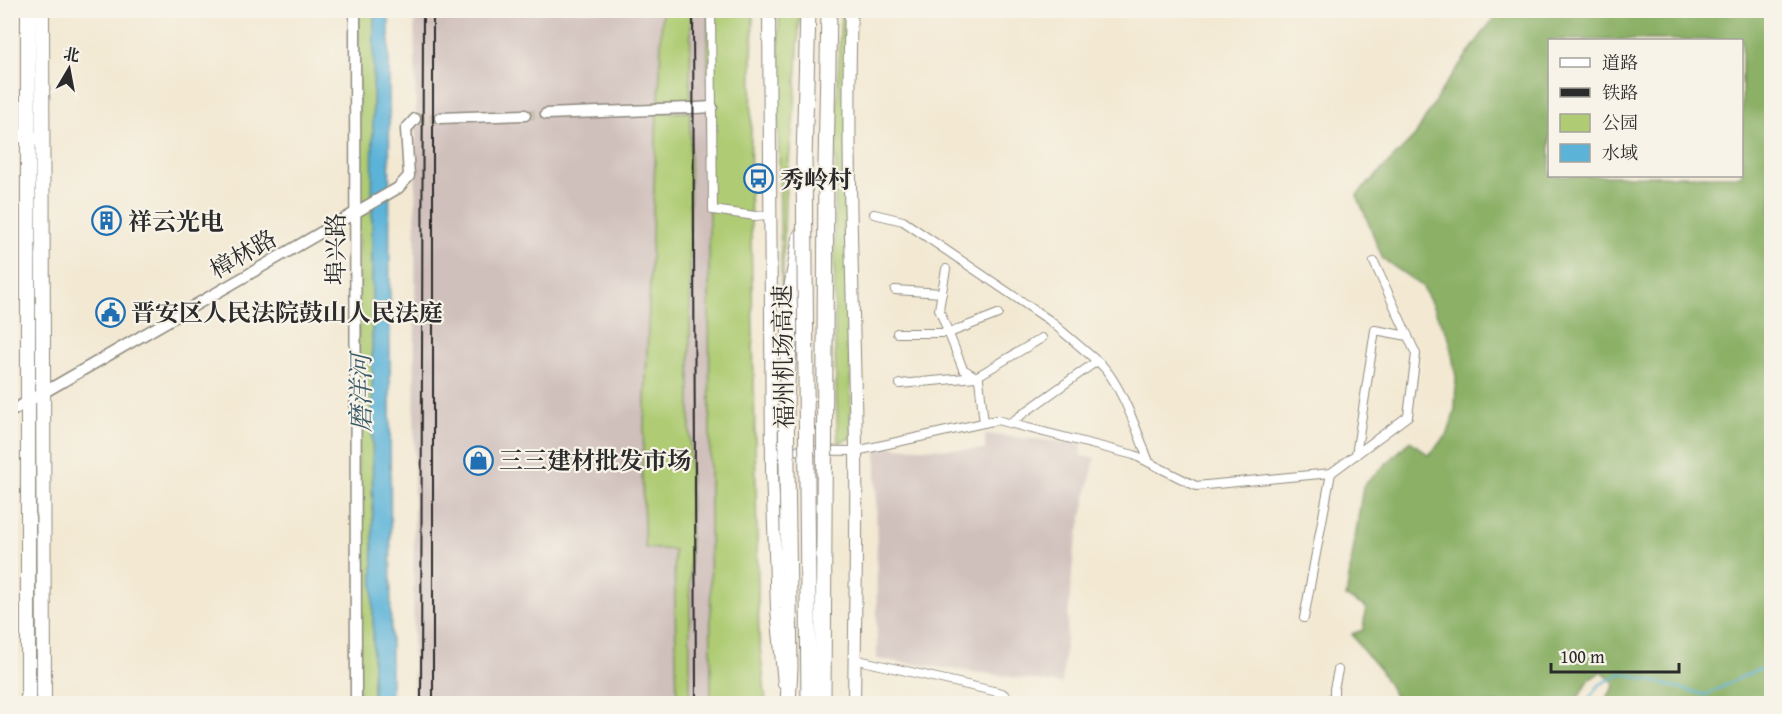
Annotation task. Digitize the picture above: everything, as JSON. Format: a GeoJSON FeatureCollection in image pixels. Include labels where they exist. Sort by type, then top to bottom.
{"type":"FeatureCollection","features":[{"type":"Feature","properties":{"kind":"highway","name":"福州机场高速"},"geometry":{"type":"LineString","coordinates":[[808,10],[805,212],[809,704]]}},
{"type":"Feature","properties":{"kind":"highway","name":"福州机场高速"},"geometry":{"type":"LineString","coordinates":[[823,704],[829,10]]}},
{"type":"Feature","properties":{"kind":"highway"},"geometry":{"type":"LineString","coordinates":[[787,704],[790,667],[786,402],[792,286],[805,212]]}},
{"type":"Feature","properties":{"kind":"main road"},"geometry":{"type":"LineString","coordinates":[[28,10],[28,704]]}},
{"type":"Feature","properties":{"kind":"main road"},"geometry":{"type":"LineString","coordinates":[[42,10],[44,704]]}},
{"type":"Feature","properties":{"kind":"main road"},"geometry":{"type":"LineString","coordinates":[[769,10],[772,450],[777,609],[787,704]]}},
{"type":"Feature","properties":{"kind":"main road"},"geometry":{"type":"LineString","coordinates":[[851,10],[850,216],[856,451],[854,704]]}},
{"type":"Feature","properties":{"kind":"main road"},"geometry":{"type":"LineString","coordinates":[[10,134],[41,140]]}},
{"type":"Feature","properties":{"kind":"street","name":"埠兴路"},"geometry":{"type":"LineString","coordinates":[[355,10],[356,704]]}},
{"type":"Feature","properties":{"kind":"street"},"geometry":{"type":"LineString","coordinates":[[711,10],[713,210],[755,216],[769,215]]}},
{"type":"Feature","properties":{"kind":"street"},"geometry":{"type":"LineString","coordinates":[[546,114],[712,107]]}},
{"type":"Feature","properties":{"kind":"street"},"geometry":{"type":"LineString","coordinates":[[440,118],[525,115]]}},
{"type":"Feature","properties":{"kind":"street","name":"樟林路"},"geometry":{"type":"LineString","coordinates":[[10,412],[398,188],[409,176],[406,129],[415,119]]}},
{"type":"Feature","properties":{"kind":"street"},"geometry":{"type":"LineString","coordinates":[[874,214],[903,221],[1049,320],[1106,368],[1135,424],[1149,462]]}},
{"type":"Feature","properties":{"kind":"street"},"geometry":{"type":"LineString","coordinates":[[772,450],[856,451],[997,420],[1134,455],[1196,486],[1331,473],[1408,416],[1416,354],[1374,262]]}},
{"type":"Feature","properties":{"kind":"street"},"geometry":{"type":"LineString","coordinates":[[946,269],[939,309],[963,369],[979,379],[984,423]]}},
{"type":"Feature","properties":{"kind":"street"},"geometry":{"type":"LineString","coordinates":[[895,290],[942,293]]}},
{"type":"Feature","properties":{"kind":"street"},"geometry":{"type":"LineString","coordinates":[[897,333],[949,333],[998,315]]}},
{"type":"Feature","properties":{"kind":"street"},"geometry":{"type":"LineString","coordinates":[[1356,454],[1375,330],[1408,336]]}},
{"type":"Feature","properties":{"kind":"street"},"geometry":{"type":"LineString","coordinates":[[900,384],[976,377],[1042,338]]}},
{"type":"Feature","properties":{"kind":"street"},"geometry":{"type":"LineString","coordinates":[[1010,423],[1097,361]]}},
{"type":"Feature","properties":{"kind":"street"},"geometry":{"type":"LineString","coordinates":[[1304,618],[1331,473]]}},
{"type":"Feature","properties":{"kind":"street"},"geometry":{"type":"LineString","coordinates":[[854,659],[1002,693],[1016,704]]}},
{"type":"Feature","properties":{"kind":"street"},"geometry":{"type":"LineString","coordinates":[[1309,704],[1334,701],[1338,670]]}},
{"type":"Feature","properties":{"kind":"shaded area"},"geometry":{"type":"Polygon","coordinates":[[[414,11],[708,11],[711,703],[413,704],[416,111],[414,11]]]}},
{"type":"Feature","properties":{"kind":"shaded area"},"geometry":{"type":"Polygon","coordinates":[[[985,434],[1082,444],[1081,456],[1095,458],[1074,553],[1062,684],[877,659],[876,449],[887,447],[985,450],[985,434]]]}},
{"type":"Feature","properties":{"kind":"green space"},"geometry":{"type":"Polygon","coordinates":[[[848,10],[851,438],[838,443],[834,281],[835,173],[841,11],[848,10]]]}},
{"type":"Feature","properties":{"kind":"green space"},"geometry":{"type":"Polygon","coordinates":[[[358,11],[374,11],[373,704],[358,703],[358,11]]]}},
{"type":"Feature","properties":{"kind":"green space"},"geometry":{"type":"Polygon","coordinates":[[[662,11],[691,11],[690,101],[659,101],[662,11]]]}},
{"type":"Feature","properties":{"kind":"green space"},"geometry":{"type":"Polygon","coordinates":[[[708,11],[753,11],[750,184],[759,638],[766,703],[711,703],[708,11]]]}},
{"type":"Feature","properties":{"kind":"green space"},"geometry":{"type":"Polygon","coordinates":[[[779,11],[800,11],[795,103],[785,198],[782,308],[778,119],[779,11]]]}},
{"type":"Feature","properties":{"kind":"green space"},"geometry":{"type":"Polygon","coordinates":[[[1499,11],[1771,11],[1771,703],[1604,703],[1615,684],[1602,671],[1589,680],[1578,698],[1552,704],[1399,703],[1380,670],[1360,647],[1352,634],[1363,630],[1366,607],[1346,597],[1363,486],[1410,441],[1429,455],[1448,434],[1455,409],[1456,377],[1449,338],[1422,286],[1383,259],[1357,195],[1415,136],[1443,88],[1499,11]]]}},
{"type":"Feature","properties":{"kind":"green space"},"geometry":{"type":"Polygon","coordinates":[[[690,112],[690,703],[677,703],[674,550],[645,548],[642,475],[657,113],[690,112]]]}},
{"type":"Feature","properties":{"kind":"water"},"geometry":{"type":"Polygon","coordinates":[[[374,11],[389,11],[391,704],[373,703],[374,11]]]}},
{"type":"Feature","properties":{"kind":"waterway"},"geometry":{"type":"LineString","coordinates":[[1585,704],[1599,685],[1621,673],[1706,695],[1756,670],[1772,668]]}},
{"type":"Feature","properties":{"kind":"tunnel"},"geometry":{"type":"LineString","coordinates":[[525,115],[546,114]]}},
{"type":"Feature","properties":{"kind":"tunnel"},"geometry":{"type":"LineString","coordinates":[[415,119],[440,118]]}},
{"type":"Feature","properties":{"kind":"railway"},"geometry":{"type":"LineString","coordinates":[[421,704],[423,10]]}},
{"type":"Feature","properties":{"kind":"railway"},"geometry":{"type":"LineString","coordinates":[[433,10],[433,704]]}},
{"type":"Feature","properties":{"kind":"railway"},"geometry":{"type":"LineString","coordinates":[[693,10],[696,704]]}},
{"type":"Feature","properties":{"kind":"place","name":"秀岭村"},"geometry":{"type":"Point","coordinates":[759,179]}},
{"type":"Feature","properties":{"kind":"place","name":"祥云光电"},"geometry":{"type":"Point","coordinates":[107,221]}},
{"type":"Feature","properties":{"kind":"place","name":"晋安区人民法院鼓山人民法庭"},"geometry":{"type":"Point","coordinates":[110,312]}},
{"type":"Feature","properties":{"kind":"place","name":"三三建材批发市场"},"geometry":{"type":"Point","coordinates":[478,460]}},
{"type":"Feature","properties":{"kind":"water label","name":"磨洋河"},"geometry":{"type":"Point","coordinates":[360,393]}}]}
